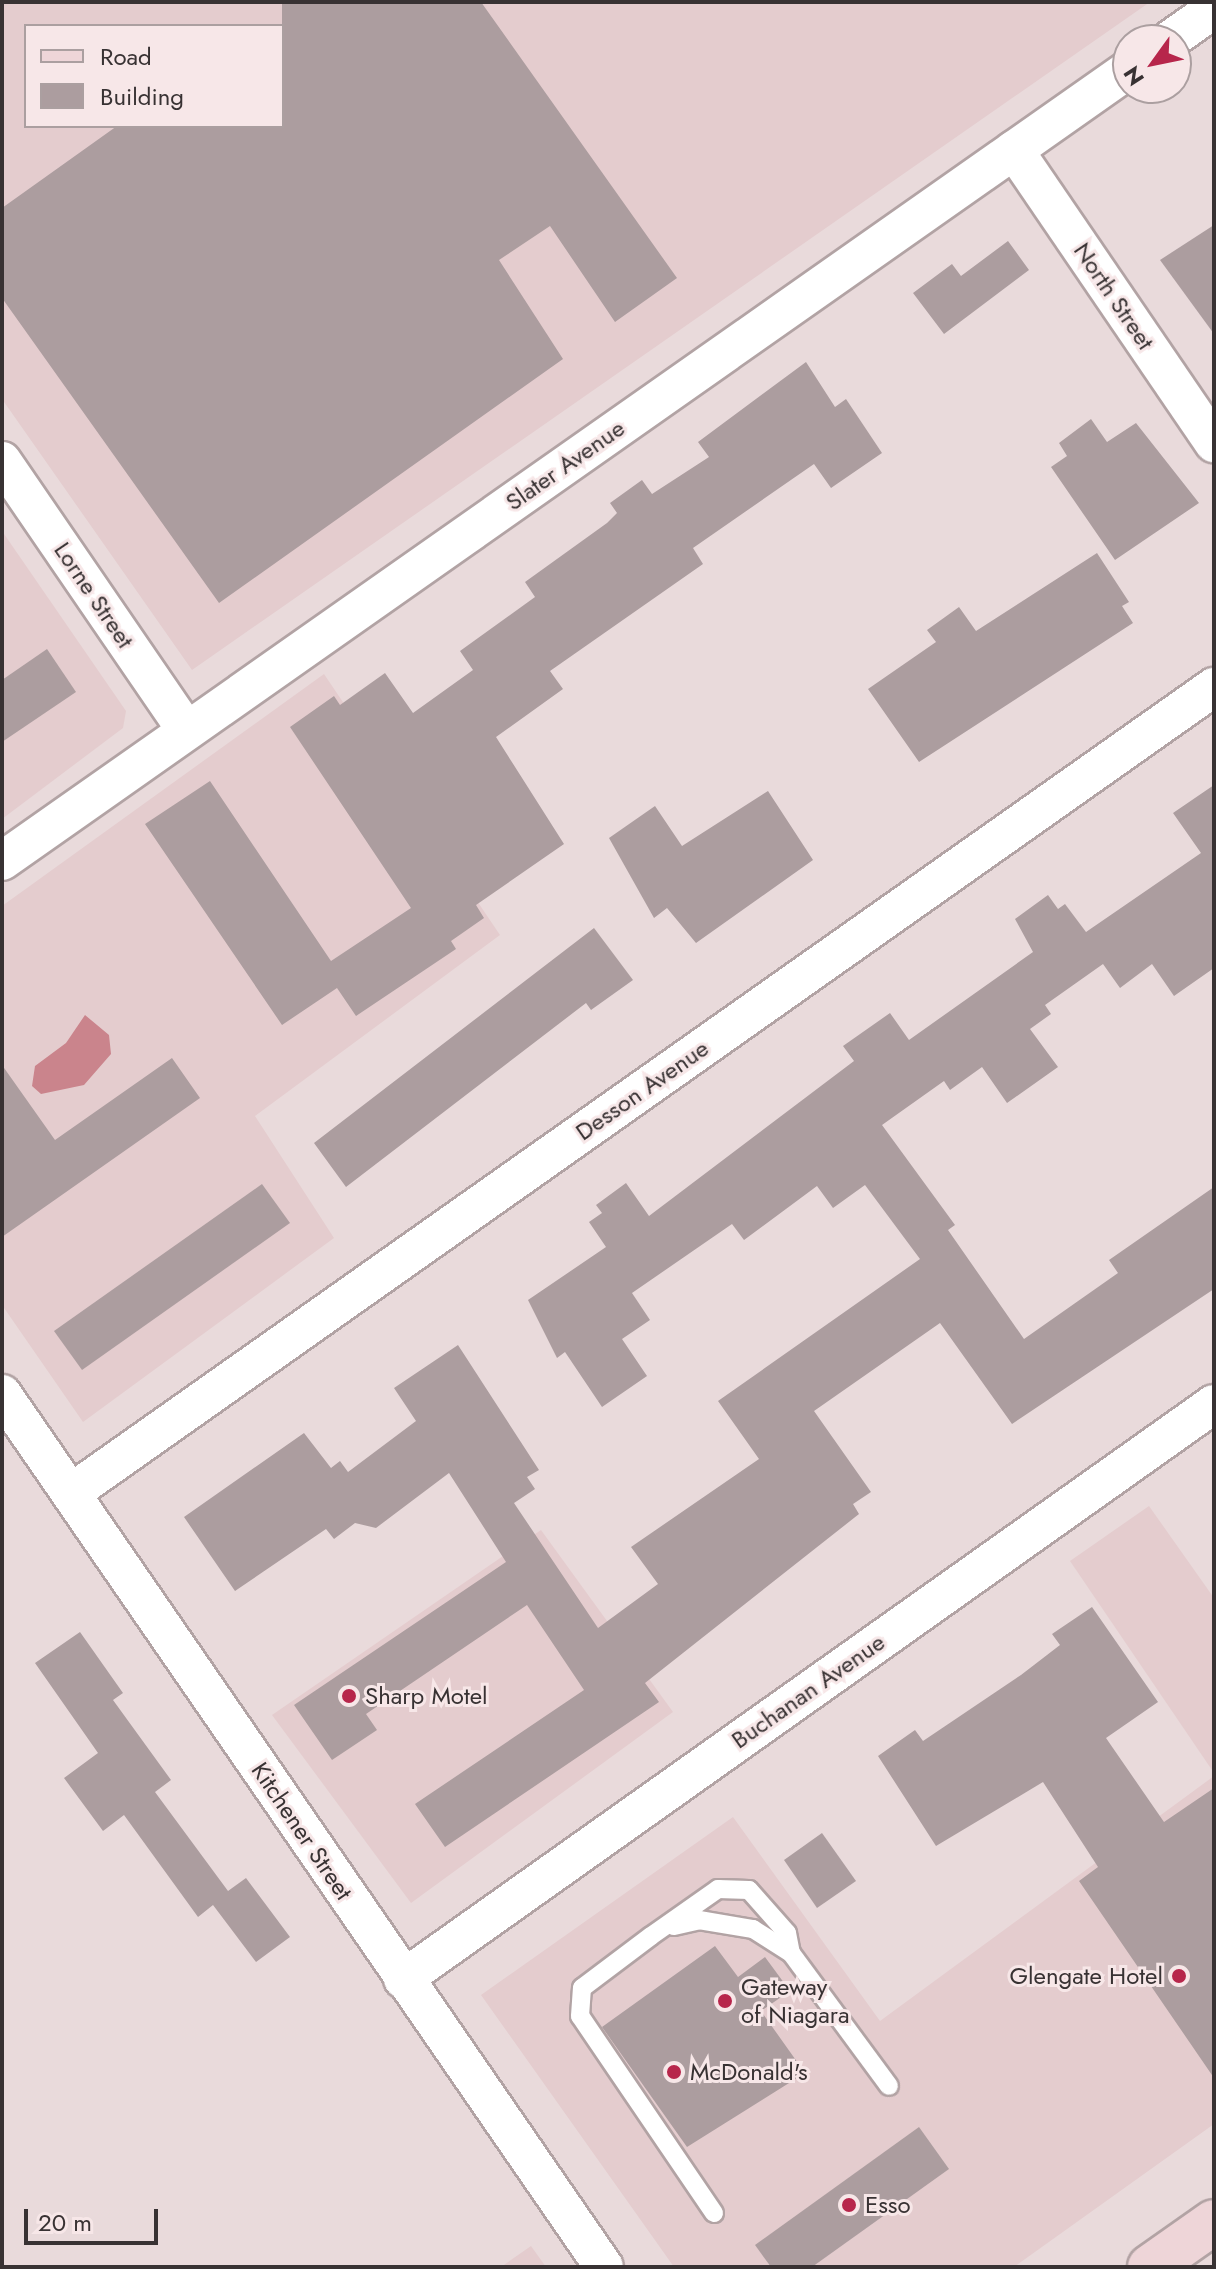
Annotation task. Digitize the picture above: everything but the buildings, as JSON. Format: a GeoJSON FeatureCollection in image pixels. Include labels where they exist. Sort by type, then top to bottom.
{"type":"FeatureCollection","features":[{"type":"Feature","properties":{"kind":"main road"},"geometry":{"type":"LineString","coordinates":[[1150,2267],[1214,2222]]}},
{"type":"Feature","properties":{"kind":"street"},"geometry":{"type":"LineString","coordinates":[[1192,24],[1214,9]]}},
{"type":"Feature","properties":{"kind":"street","name":"Slater Avenue"},"geometry":{"type":"LineString","coordinates":[[2,861],[1112,81]]}},
{"type":"Feature","properties":{"kind":"street","name":"North Street"},"geometry":{"type":"LineString","coordinates":[[1014,150],[1214,443]]}},
{"type":"Feature","properties":{"kind":"street","name":"Lorne Street"},"geometry":{"type":"LineString","coordinates":[[2,461],[186,730]]}},
{"type":"Feature","properties":{"kind":"street","name":"Desson Avenue"},"geometry":{"type":"LineString","coordinates":[[71,1493],[1214,687]]}},
{"type":"Feature","properties":{"kind":"street","name":"Kitchener Street"},"geometry":{"type":"LineString","coordinates":[[2,1394],[604,2267]]}},
{"type":"Feature","properties":{"kind":"street","name":"Buchanan Avenue"},"geometry":{"type":"LineString","coordinates":[[403,1979],[1214,1404]]}},
{"type":"Feature","properties":{"kind":"lane"},"geometry":{"type":"LineString","coordinates":[[714,2213],[580,2016],[582,1988],[718,1889],[739,1887],[767,1907],[793,1942],[791,1953]]}},
{"type":"Feature","properties":{"kind":"lane"},"geometry":{"type":"LineString","coordinates":[[651,1936],[688,1921],[715,1921],[753,1929],[791,1953],[889,2086]]}},
{"type":"Feature","properties":{"kind":"shaded area"},"geometry":{"type":"Polygon","coordinates":[[[2,2],[1150,2],[1118,24],[1112,24],[1112,28],[192,670],[2,399],[2,2]]]}},
{"type":"Feature","properties":{"kind":"shaded area"},"geometry":{"type":"Polygon","coordinates":[[[2,531],[126,711],[123,728],[2,819],[2,531]]]}},
{"type":"Feature","properties":{"kind":"shaded area"},"geometry":{"type":"Polygon","coordinates":[[[324,674],[500,935],[255,1116],[334,1238],[83,1422],[2,1305],[2,906],[324,674]]]}},
{"type":"Feature","properties":{"kind":"shaded area"},"geometry":{"type":"Polygon","coordinates":[[[85,1015],[109,1035],[111,1054],[84,1085],[41,1094],[32,1086],[35,1066],[66,1043],[85,1015]]]}},
{"type":"Feature","properties":{"kind":"shaded area"},"geometry":{"type":"Polygon","coordinates":[[[1149,1506],[1214,1598],[1214,1773],[1070,1561],[1149,1506]]]}},
{"type":"Feature","properties":{"kind":"shaded area"},"geometry":{"type":"Polygon","coordinates":[[[541,1530],[673,1712],[411,1903],[272,1715],[541,1530]]]}},
{"type":"Feature","properties":{"kind":"shaded area"},"geometry":{"type":"Polygon","coordinates":[[[1214,1776],[1214,2124],[1014,2267],[674,2267],[481,1995],[733,1817],[880,2021],[1214,1776]]]}},
{"type":"Feature","properties":{"kind":"shaded area"},"geometry":{"type":"Polygon","coordinates":[[[531,2246],[546,2267],[501,2267],[531,2246]]]}},
{"type":"Feature","properties":{"kind":"place","name":"Sharp Motel"},"geometry":{"type":"Point","coordinates":[349,1696]}},
{"type":"Feature","properties":{"kind":"place","name":"Glengate Hotel"},"geometry":{"type":"Point","coordinates":[1179,1976]}},
{"type":"Feature","properties":{"kind":"place","name":"Gateway of Niagara"},"geometry":{"type":"Point","coordinates":[725,2001]}},
{"type":"Feature","properties":{"kind":"place","name":"McDonald's"},"geometry":{"type":"Point","coordinates":[674,2072]}},
{"type":"Feature","properties":{"kind":"place","name":"Esso"},"geometry":{"type":"Point","coordinates":[849,2205]}}]}
